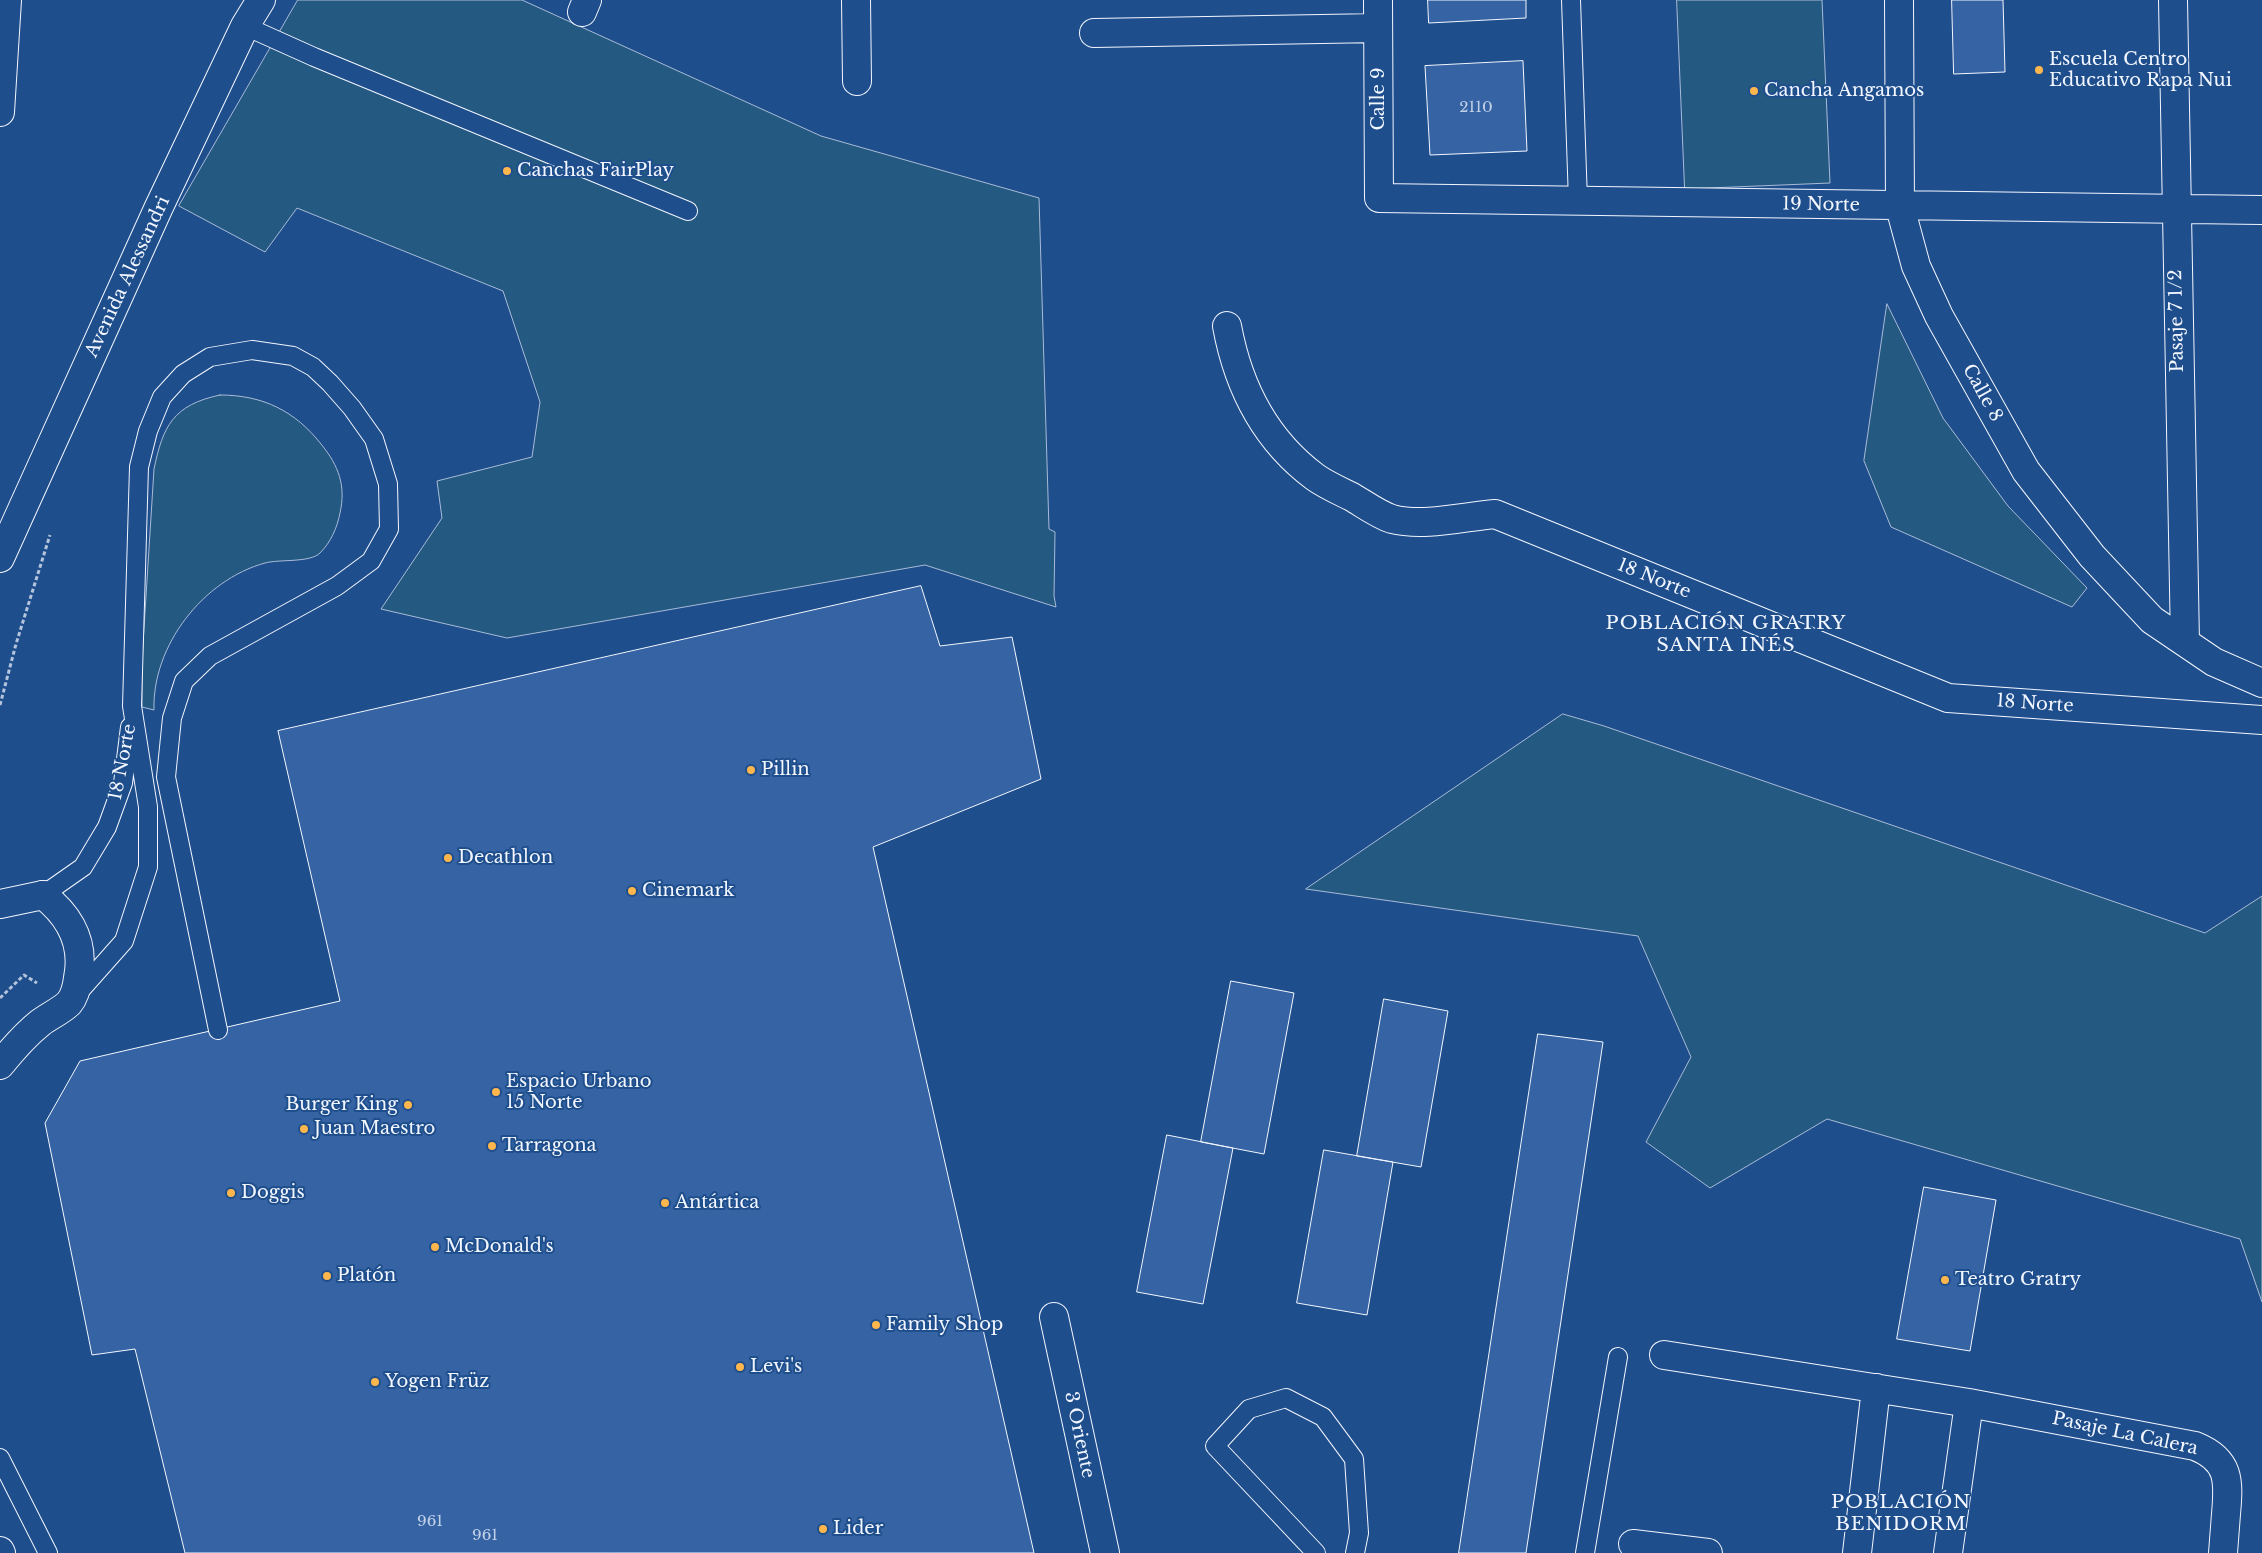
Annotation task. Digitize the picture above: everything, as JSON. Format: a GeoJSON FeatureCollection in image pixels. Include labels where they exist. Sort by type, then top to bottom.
{"type":"FeatureCollection","features":[{"type":"Feature","properties":{"kind":"street"},"geometry":{"type":"LineString","coordinates":[[0,112],[7,0]]}},
{"type":"Feature","properties":{"kind":"street","name":"Avenida Alessandri"},"geometry":{"type":"LineString","coordinates":[[0,558],[158,209],[245,26],[261,0]]}},
{"type":"Feature","properties":{"kind":"street"},"geometry":{"type":"LineString","coordinates":[[856,0],[857,81]]}},
{"type":"Feature","properties":{"kind":"street","name":"Calle 9"},"geometry":{"type":"LineString","coordinates":[[1378,0],[1379,198]]}},
{"type":"Feature","properties":{"kind":"street","name":"Calle 8"},"geometry":{"type":"LineString","coordinates":[[1899,0],[1900,207],[1916,266],[1939,316],[2026,471],[2092,556],[2152,620],[2214,662],[2262,683]]}},
{"type":"Feature","properties":{"kind":"street","name":"Pasaje 7 1/2"},"geometry":{"type":"LineString","coordinates":[[2172,0],[2185,642]]}},
{"type":"Feature","properties":{"kind":"street"},"geometry":{"type":"LineString","coordinates":[[1094,33],[1378,28]]}},
{"type":"Feature","properties":{"kind":"street","name":"19 Norte"},"geometry":{"type":"LineString","coordinates":[[1379,198],[1900,207],[2262,210]]}},
{"type":"Feature","properties":{"kind":"street","name":"18 Norte"},"geometry":{"type":"LineString","coordinates":[[1227,326],[1232,356],[1242,384],[1255,411],[1272,436],[1316,478],[1392,519],[1426,522],[1495,514],[1948,698],[2262,720]]}},
{"type":"Feature","properties":{"kind":"street"},"geometry":{"type":"LineString","coordinates":[[0,1065],[13,1048],[40,1023],[69,1003],[76,987],[80,969],[80,952],[76,935],[57,906],[43,894]]}},
{"type":"Feature","properties":{"kind":"street","name":"18 Norte"},"geometry":{"type":"LineString","coordinates":[[0,904],[43,894]]}},
{"type":"Feature","properties":{"kind":"street","name":"3 Oriente"},"geometry":{"type":"LineString","coordinates":[[1054,1317],[1105,1553]]}},
{"type":"Feature","properties":{"kind":"street","name":"Pasaje La Calera"},"geometry":{"type":"LineString","coordinates":[[1664,1355],[1970,1403],[2195,1446],[2208,1451],[2219,1461],[2225,1471],[2228,1487],[2226,1551]]}},
{"type":"Feature","properties":{"kind":"street"},"geometry":{"type":"LineString","coordinates":[[1857,1553],[1876,1388]]}},
{"type":"Feature","properties":{"kind":"street"},"geometry":{"type":"LineString","coordinates":[[1948,1553],[1970,1403]]}},
{"type":"Feature","properties":{"kind":"street"},"geometry":{"type":"LineString","coordinates":[[1633,1544],[1708,1553]]}},
{"type":"Feature","properties":{"kind":"lane"},"geometry":{"type":"LineString","coordinates":[[1571,0],[1578,201]]}},
{"type":"Feature","properties":{"kind":"lane"},"geometry":{"type":"LineString","coordinates":[[245,26],[314,57],[688,211]]}},
{"type":"Feature","properties":{"kind":"lane"},"geometry":{"type":"LineString","coordinates":[[69,1003],[124,941],[148,867],[148,807],[132,706],[140,467],[148,430],[162,397],[183,374],[210,357],[252,350],[293,356],[313,367],[330,383],[352,408],[374,439],[388,484],[389,529],[371,560],[337,586],[210,656],[184,681],[172,718],[166,777],[218,1030]]}},
{"type":"Feature","properties":{"kind":"lane","name":"18 Norte"},"geometry":{"type":"LineString","coordinates":[[43,894],[82,867],[107,827],[122,783],[132,706]]}},
{"type":"Feature","properties":{"kind":"lane"},"geometry":{"type":"LineString","coordinates":[[1585,1553],[1618,1357]]}},
{"type":"Feature","properties":{"kind":"lane"},"geometry":{"type":"LineString","coordinates":[[1316,1553],[1215,1446],[1249,1409],[1286,1398],[1323,1417],[1349,1452],[1354,1459],[1359,1533],[1355,1553]]}},
{"type":"Feature","properties":{"kind":"lane"},"geometry":{"type":"LineString","coordinates":[[0,1458],[48,1553]]}},
{"type":"Feature","properties":{"kind":"shaded area"},"geometry":{"type":"Polygon","coordinates":[[[298,0],[522,0],[821,136],[1039,198],[1049,529],[1055,532],[1054,596],[1056,607],[925,565],[507,638],[381,609],[442,518],[437,481],[532,457],[540,402],[503,291],[297,208],[265,252],[179,206],[298,0]]]}},
{"type":"Feature","properties":{"kind":"shaded area","name":"Cancha Angamos"},"geometry":{"type":"Polygon","coordinates":[[[1677,0],[1822,0],[1830,183],[1685,189],[1677,0]]]}},
{"type":"Feature","properties":{"kind":"shaded area"},"geometry":{"type":"Polygon","coordinates":[[[1887,304],[1943,418],[2008,506],[2087,588],[2072,607],[1891,527],[1864,461],[1887,304]]]}},
{"type":"Feature","properties":{"kind":"shaded area"},"geometry":{"type":"Polygon","coordinates":[[[220,395],[250,398],[277,407],[300,422],[311,432],[337,468],[342,494],[340,513],[330,539],[320,553],[302,560],[265,563],[242,572],[221,584],[202,600],[172,640],[162,662],[156,686],[154,710],[142,707],[142,660],[154,469],[157,454],[166,429],[181,411],[204,399],[220,395]]]}},
{"type":"Feature","properties":{"kind":"shaded area"},"geometry":{"type":"Polygon","coordinates":[[[1563,714],[1604,726],[2205,933],[2262,896],[2262,1302],[2240,1239],[1827,1119],[1710,1188],[1646,1142],[1691,1057],[1638,936],[1306,889],[1563,714]]]}},
{"type":"Feature","properties":{"kind":"building"},"geometry":{"type":"Polygon","coordinates":[[[1428,0],[1526,0],[1526,18],[1429,23],[1428,0]]]}},
{"type":"Feature","properties":{"kind":"building"},"geometry":{"type":"Polygon","coordinates":[[[1952,0],[2003,0],[2005,72],[1954,74],[1952,0]]]}},
{"type":"Feature","properties":{"kind":"building"},"geometry":{"type":"Polygon","coordinates":[[[1523,61],[1527,151],[1430,155],[1425,66],[1523,61]]]}},
{"type":"Feature","properties":{"kind":"building","name":"Espacio Urbano 15 Norte"},"geometry":{"type":"Polygon","coordinates":[[[921,586],[940,646],[1012,637],[1041,779],[873,847],[1034,1553],[185,1553],[135,1349],[92,1355],[45,1123],[80,1061],[340,1001],[278,731],[921,586]]]}},
{"type":"Feature","properties":{"kind":"building"},"geometry":{"type":"Polygon","coordinates":[[[1231,981],[1294,993],[1264,1154],[1201,1142],[1231,981]]]}},
{"type":"Feature","properties":{"kind":"building"},"geometry":{"type":"Polygon","coordinates":[[[1384,999],[1448,1011],[1421,1167],[1357,1156],[1384,999]]]}},
{"type":"Feature","properties":{"kind":"building"},"geometry":{"type":"Polygon","coordinates":[[[1538,1034],[1603,1042],[1526,1553],[1459,1553],[1538,1034]]]}},
{"type":"Feature","properties":{"kind":"building"},"geometry":{"type":"Polygon","coordinates":[[[1167,1135],[1233,1148],[1203,1304],[1137,1292],[1167,1135]]]}},
{"type":"Feature","properties":{"kind":"building"},"geometry":{"type":"Polygon","coordinates":[[[1324,1150],[1393,1162],[1367,1315],[1297,1303],[1324,1150]]]}},
{"type":"Feature","properties":{"kind":"building","name":"Teatro Gratry"},"geometry":{"type":"Polygon","coordinates":[[[1924,1187],[1996,1200],[1970,1351],[1897,1339],[1924,1187]]]}},
{"type":"Feature","properties":{"kind":"place","name":"Escuela Centro Educativo Rapa Nui"},"geometry":{"type":"Point","coordinates":[2039,70]}},
{"type":"Feature","properties":{"kind":"place","name":"Cancha Angamos"},"geometry":{"type":"Point","coordinates":[1754,91]}},
{"type":"Feature","properties":{"kind":"place","name":"Canchas FairPlay"},"geometry":{"type":"Point","coordinates":[507,171]}},
{"type":"Feature","properties":{"kind":"place","name":"Pillin"},"geometry":{"type":"Point","coordinates":[751,770]}},
{"type":"Feature","properties":{"kind":"place","name":"Decathlon"},"geometry":{"type":"Point","coordinates":[448,858]}},
{"type":"Feature","properties":{"kind":"place","name":"Cinemark"},"geometry":{"type":"Point","coordinates":[632,891]}},
{"type":"Feature","properties":{"kind":"place","name":"Espacio Urbano 15 Norte"},"geometry":{"type":"Point","coordinates":[496,1092]}},
{"type":"Feature","properties":{"kind":"place","name":"Burger King"},"geometry":{"type":"Point","coordinates":[408,1105]}},
{"type":"Feature","properties":{"kind":"place","name":"Juan Maestro"},"geometry":{"type":"Point","coordinates":[304,1129]}},
{"type":"Feature","properties":{"kind":"place","name":"Tarragona"},"geometry":{"type":"Point","coordinates":[492,1146]}},
{"type":"Feature","properties":{"kind":"place","name":"Doggis"},"geometry":{"type":"Point","coordinates":[231,1193]}},
{"type":"Feature","properties":{"kind":"place","name":"Antártica"},"geometry":{"type":"Point","coordinates":[665,1203]}},
{"type":"Feature","properties":{"kind":"place","name":"McDonald's"},"geometry":{"type":"Point","coordinates":[435,1247]}},
{"type":"Feature","properties":{"kind":"place","name":"Platón"},"geometry":{"type":"Point","coordinates":[327,1276]}},
{"type":"Feature","properties":{"kind":"place","name":"Teatro Gratry"},"geometry":{"type":"Point","coordinates":[1945,1280]}},
{"type":"Feature","properties":{"kind":"place","name":"Family Shop"},"geometry":{"type":"Point","coordinates":[876,1325]}},
{"type":"Feature","properties":{"kind":"place","name":"Levi's"},"geometry":{"type":"Point","coordinates":[740,1367]}},
{"type":"Feature","properties":{"kind":"place","name":"Yogen Früz"},"geometry":{"type":"Point","coordinates":[375,1382]}},
{"type":"Feature","properties":{"kind":"place","name":"Lider"},"geometry":{"type":"Point","coordinates":[823,1529]}},
{"type":"Feature","properties":{"kind":"district","name":"POBLACIÓN GRATRY SANTA INÉS"},"geometry":{"type":"Point","coordinates":[1726,635]}},
{"type":"Feature","properties":{"kind":"district","name":"POBLACIÓN BENIDORM"},"geometry":{"type":"Point","coordinates":[1901,1514]}}]}
